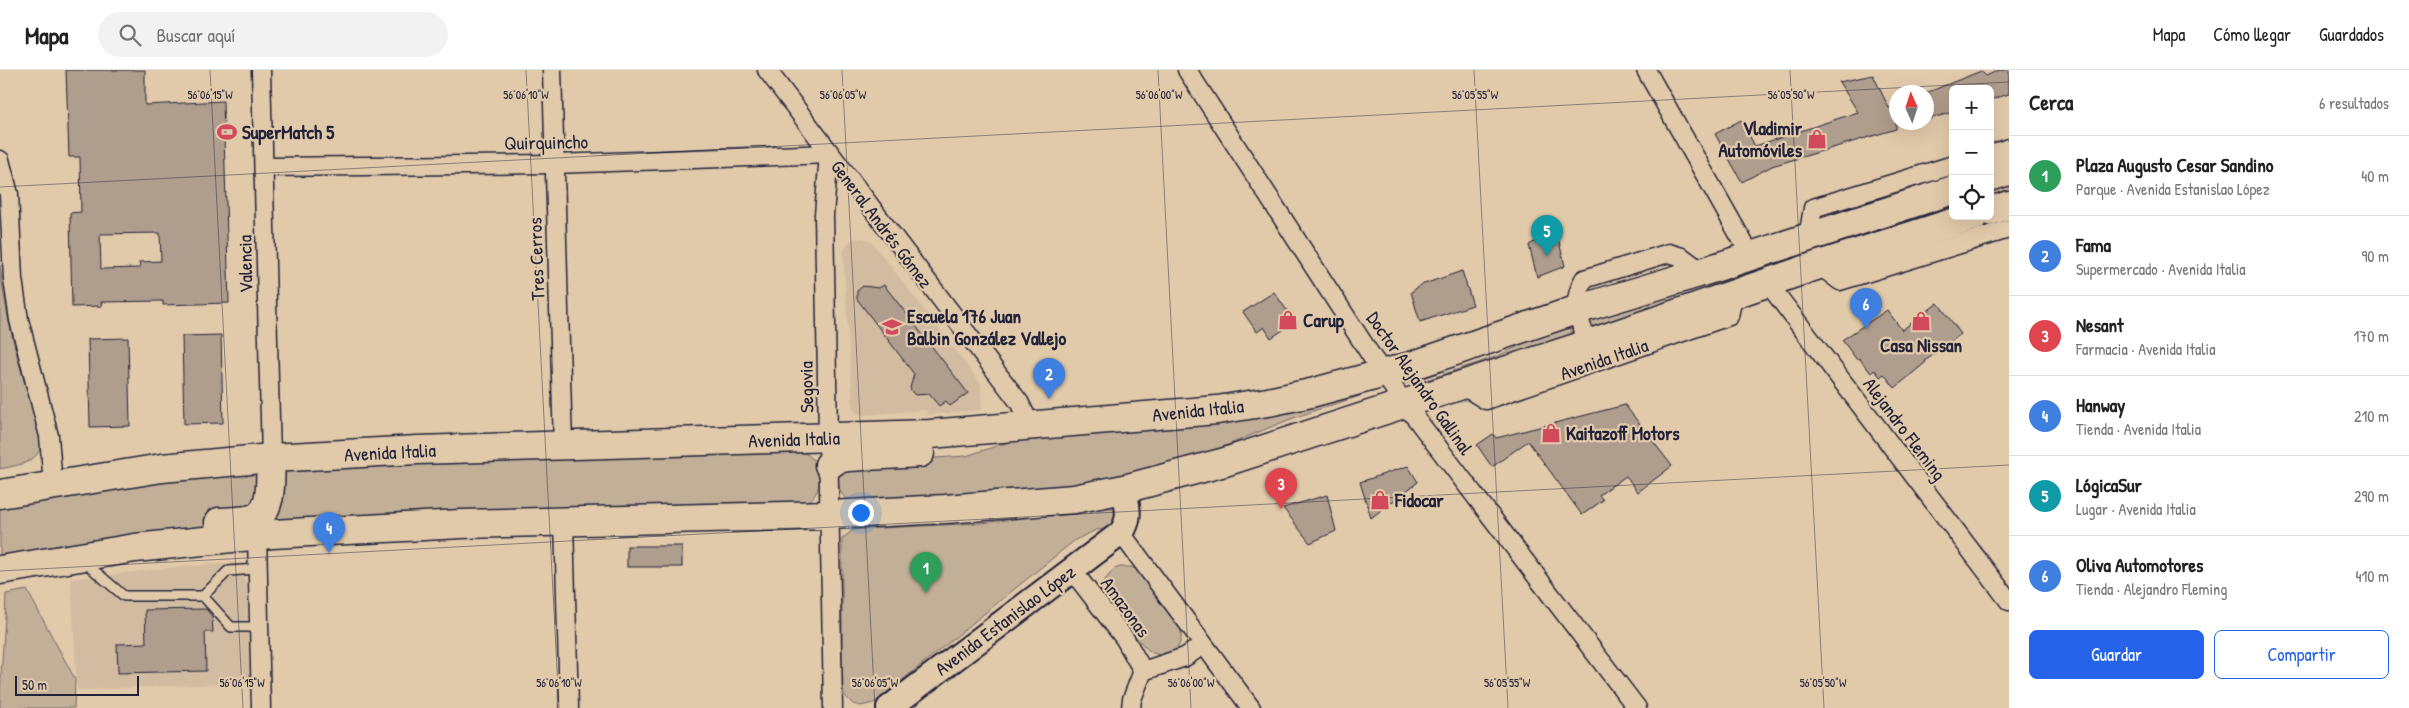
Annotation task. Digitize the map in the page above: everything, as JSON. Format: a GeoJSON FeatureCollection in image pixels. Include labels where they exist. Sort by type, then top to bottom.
{"type":"FeatureCollection","features":[{"type":"Feature","properties":{"kind":"main road"},"geometry":{"type":"LineString","coordinates":[[1994,176],[2009,171]]}},
{"type":"Feature","properties":{"kind":"main road","name":"Avenida Italia"},"geometry":{"type":"LineString","coordinates":[[0,494],[162,468],[271,458],[417,450],[829,438],[990,429],[1217,410],[1312,393],[1384,373],[1949,191]]}},
{"type":"Feature","properties":{"kind":"main road"},"geometry":{"type":"LineString","coordinates":[[1994,210],[2009,206]]}},
{"type":"Feature","properties":{"kind":"main road","name":"Avenida Italia"},"geometry":{"type":"LineString","coordinates":[[0,570],[135,548],[257,536],[451,525],[830,515],[1024,504],[1074,499],[1124,489],[1225,462],[1405,404],[1460,384],[1588,344],[1767,282],[1961,220]]}},
{"type":"Feature","properties":{"kind":"main road"},"geometry":{"type":"LineString","coordinates":[[1405,404],[1410,386],[1417,379],[1496,353],[1531,334],[1538,324]]}},
{"type":"Feature","properties":{"kind":"main road"},"geometry":{"type":"LineString","coordinates":[[1225,462],[1264,437],[1372,396],[1380,390],[1384,381],[1384,373]]}},
{"type":"Feature","properties":{"kind":"main road"},"geometry":{"type":"LineString","coordinates":[[829,465],[837,459],[848,457],[940,452],[962,448],[990,429]]}},
{"type":"Feature","properties":{"kind":"main road"},"geometry":{"type":"LineString","coordinates":[[135,548],[173,528],[254,518],[262,512],[269,495],[271,458]]}},
{"type":"Feature","properties":{"kind":"street","name":"Valencia"},"geometry":{"type":"LineString","coordinates":[[260,70],[271,458]]}},
{"type":"Feature","properties":{"kind":"street","name":"Tres Cerros"},"geometry":{"type":"LineString","coordinates":[[552,70],[563,446]]}},
{"type":"Feature","properties":{"kind":"street","name":"General Andrés Gómez"},"geometry":{"type":"LineString","coordinates":[[767,70],[1019,402],[1031,426]]}},
{"type":"Feature","properties":{"kind":"street","name":"Doctor Alejandro Gallinal"},"geometry":{"type":"LineString","coordinates":[[1187,70],[1405,404],[1637,708]]}},
{"type":"Feature","properties":{"kind":"street"},"geometry":{"type":"LineString","coordinates":[[1646,70],[1751,256]]}},
{"type":"Feature","properties":{"kind":"street"},"geometry":{"type":"LineString","coordinates":[[1994,153],[2009,148]]}},
{"type":"Feature","properties":{"kind":"street","name":"Quirquincho"},"geometry":{"type":"LineString","coordinates":[[264,167],[555,164],[829,154]]}},
{"type":"Feature","properties":{"kind":"street","name":"Segovia"},"geometry":{"type":"LineString","coordinates":[[829,154],[824,215],[833,708]]}},
{"type":"Feature","properties":{"kind":"street"},"geometry":{"type":"LineString","coordinates":[[0,160],[9,194],[12,280],[18,320],[49,436],[53,484]]}},
{"type":"Feature","properties":{"kind":"street"},"geometry":{"type":"LineString","coordinates":[[1808,237],[1813,208],[1949,166]]}},
{"type":"Feature","properties":{"kind":"street"},"geometry":{"type":"LineString","coordinates":[[1819,265],[1840,281],[2009,229]]}},
{"type":"Feature","properties":{"kind":"street","name":"Alejandro Fleming"},"geometry":{"type":"LineString","coordinates":[[1767,282],[2009,601]]}},
{"type":"Feature","properties":{"kind":"street","name":"Avenida Italia"},"geometry":{"type":"LineString","coordinates":[[1460,384],[1486,400],[1729,316],[1734,293]]}},
{"type":"Feature","properties":{"kind":"street","name":"Avenida Italia"},"geometry":{"type":"LineString","coordinates":[[1576,310],[1588,344]]}},
{"type":"Feature","properties":{"kind":"street"},"geometry":{"type":"LineString","coordinates":[[1124,489],[1129,516],[1127,525],[1122,533],[1203,646],[1251,708]]}},
{"type":"Feature","properties":{"kind":"street"},"geometry":{"type":"LineString","coordinates":[[564,522],[569,708]]}},
{"type":"Feature","properties":{"kind":"street","name":"Avenida Estanislao López"},"geometry":{"type":"LineString","coordinates":[[888,708],[1122,533]]}},
{"type":"Feature","properties":{"kind":"street"},"geometry":{"type":"LineString","coordinates":[[257,536],[261,708]]}},
{"type":"Feature","properties":{"kind":"street","name":"Amazonas"},"geometry":{"type":"LineString","coordinates":[[1072,570],[1125,639],[1143,671]]}},
{"type":"Feature","properties":{"kind":"street"},"geometry":{"type":"LineString","coordinates":[[1131,708],[1132,699],[1143,671],[1185,658],[1203,646]]}},
{"type":"Feature","properties":{"kind":"lane"},"geometry":{"type":"LineString","coordinates":[[77,556],[124,596],[203,596],[228,571],[257,569]]}},
{"type":"Feature","properties":{"kind":"lane"},"geometry":{"type":"LineString","coordinates":[[203,596],[231,627],[259,627]]}},
{"type":"Feature","properties":{"kind":"shaded area"},"geometry":{"type":"Polygon","coordinates":[[[1949,173],[1949,179],[1836,214],[1831,214],[1833,210],[1949,173]]]}},
{"type":"Feature","properties":{"kind":"shaded area"},"geometry":{"type":"Polygon","coordinates":[[[1949,205],[1949,213],[1594,328],[1588,320],[1949,205]]]}},
{"type":"Feature","properties":{"kind":"shaded area","name":"Escuela 176 Juan Balbin González Vallejo"},"geometry":{"type":"Polygon","coordinates":[[[863,238],[872,242],[981,384],[982,410],[928,415],[926,410],[864,415],[858,414],[853,409],[843,253],[847,244],[853,239],[863,238]]]}},
{"type":"Feature","properties":{"kind":"shaded area"},"geometry":{"type":"Polygon","coordinates":[[[0,265],[5,304],[13,341],[40,430],[41,444],[35,457],[20,464],[0,469],[0,265]]]}},
{"type":"Feature","properties":{"kind":"shaded area"},"geometry":{"type":"Polygon","coordinates":[[[1569,326],[1572,331],[1570,336],[1419,385],[1420,382],[1498,356],[1545,333],[1569,326]]]}},
{"type":"Feature","properties":{"kind":"shaded area"},"geometry":{"type":"Polygon","coordinates":[[[1360,394],[1360,396],[1298,416],[1176,464],[1084,484],[1007,493],[850,502],[843,495],[838,485],[839,471],[874,462],[966,456],[1012,441],[1360,394]]]}},
{"type":"Feature","properties":{"kind":"shaded area"},"geometry":{"type":"Polygon","coordinates":[[[801,452],[808,455],[814,461],[818,467],[819,475],[817,491],[807,502],[0,559],[0,506],[137,486],[220,476],[365,465],[510,459],[801,452]]]}},
{"type":"Feature","properties":{"kind":"shaded area"},"geometry":{"type":"Polygon","coordinates":[[[1114,508],[1118,512],[1113,528],[1096,530],[1075,540],[874,703],[861,706],[853,704],[844,695],[842,670],[842,539],[853,530],[981,523],[1114,508]]]}},
{"type":"Feature","properties":{"kind":"shaded area"},"geometry":{"type":"Polygon","coordinates":[[[236,563],[247,585],[250,683],[77,690],[71,579],[188,566],[236,563]]]}},
{"type":"Feature","properties":{"kind":"shaded area"},"geometry":{"type":"Polygon","coordinates":[[[1131,567],[1138,570],[1179,623],[1181,630],[1180,643],[1173,652],[1167,655],[1160,655],[1148,650],[1128,627],[1110,601],[1104,586],[1105,580],[1114,569],[1131,567]]]}},
{"type":"Feature","properties":{"kind":"shaded area"},"geometry":{"type":"Polygon","coordinates":[[[27,590],[75,679],[74,708],[0,708],[6,594],[27,590]]]}},
{"type":"Feature","properties":{"kind":"building"},"geometry":{"type":"Polygon","coordinates":[[[66,70],[145,70],[145,105],[223,101],[229,303],[163,305],[163,301],[101,302],[102,306],[72,307],[70,213],[81,212],[80,157],[69,157],[66,70]],[[160,233],[100,234],[101,269],[140,268],[139,262],[161,261],[160,233]]]}},
{"type":"Feature","properties":{"kind":"building"},"geometry":{"type":"Polygon","coordinates":[[[1999,70],[2009,70],[2009,94],[1994,99],[1994,85],[1949,85],[1949,113],[1934,118],[1934,90],[1981,71],[1986,76],[1999,70]]]}},
{"type":"Feature","properties":{"kind":"building"},"geometry":{"type":"Polygon","coordinates":[[[1873,75],[1889,108],[1889,130],[1893,130],[1772,166],[1742,182],[1715,134],[1741,120],[1755,146],[1858,112],[1839,82],[1873,75]]]}},
{"type":"Feature","properties":{"kind":"building"},"geometry":{"type":"Polygon","coordinates":[[[1556,230],[1565,266],[1537,277],[1529,245],[1556,230]]]}},
{"type":"Feature","properties":{"kind":"building"},"geometry":{"type":"Polygon","coordinates":[[[1462,271],[1473,305],[1420,322],[1411,292],[1421,285],[1462,271]]]}},
{"type":"Feature","properties":{"kind":"building"},"geometry":{"type":"Polygon","coordinates":[[[884,285],[968,393],[950,406],[946,401],[939,406],[929,394],[915,395],[912,392],[910,388],[914,374],[857,299],[857,291],[863,286],[879,288],[884,285]]]}},
{"type":"Feature","properties":{"kind":"building"},"geometry":{"type":"Polygon","coordinates":[[[1274,292],[1295,322],[1271,338],[1264,327],[1257,332],[1243,312],[1274,292]]]}},
{"type":"Feature","properties":{"kind":"building"},"geometry":{"type":"Polygon","coordinates":[[[1938,303],[1961,334],[1925,361],[1895,388],[1884,374],[1880,377],[1875,370],[1871,373],[1859,358],[1857,360],[1842,340],[1887,310],[1902,330],[1938,303]]]}},
{"type":"Feature","properties":{"kind":"building"},"geometry":{"type":"Polygon","coordinates":[[[221,335],[223,423],[184,424],[182,336],[221,335]]]}},
{"type":"Feature","properties":{"kind":"building"},"geometry":{"type":"Polygon","coordinates":[[[128,338],[130,426],[90,427],[88,339],[128,338]]]}},
{"type":"Feature","properties":{"kind":"building"},"geometry":{"type":"Polygon","coordinates":[[[1625,405],[1672,466],[1638,492],[1626,476],[1599,495],[1603,500],[1582,515],[1528,441],[1492,467],[1477,445],[1493,434],[1496,438],[1625,405]]]}},
{"type":"Feature","properties":{"kind":"building","name":"Fidocar"},"geometry":{"type":"Polygon","coordinates":[[[1408,466],[1418,482],[1371,518],[1360,482],[1408,466]]]}},
{"type":"Feature","properties":{"kind":"building"},"geometry":{"type":"Polygon","coordinates":[[[1327,495],[1336,531],[1310,543],[1283,508],[1327,495]]]}},
{"type":"Feature","properties":{"kind":"building"},"geometry":{"type":"Polygon","coordinates":[[[627,546],[682,546],[682,567],[627,567],[627,546]]]}},
{"type":"Feature","properties":{"kind":"building"},"geometry":{"type":"Polygon","coordinates":[[[206,609],[212,616],[213,632],[205,632],[206,671],[118,673],[117,644],[146,643],[145,610],[206,609]]]}},
{"type":"Feature","properties":{"kind":"place","name":"SuperMatch 5"},"geometry":{"type":"Point","coordinates":[227,132]}},
{"type":"Feature","properties":{"kind":"place","name":"Vladimir Automóviles"},"geometry":{"type":"Point","coordinates":[1817,139]}},
{"type":"Feature","properties":{"kind":"place","name":"LógicaSur"},"geometry":{"type":"Point","coordinates":[1547,256]}},
{"type":"Feature","properties":{"kind":"place","name":"Carup"},"geometry":{"type":"Point","coordinates":[1288,320]}},
{"type":"Feature","properties":{"kind":"place","name":"Casa Nissan"},"geometry":{"type":"Point","coordinates":[1921,321]}},
{"type":"Feature","properties":{"kind":"place","name":"Escuela 176 Juan Balbin González Vallejo"},"geometry":{"type":"Point","coordinates":[892,327]}},
{"type":"Feature","properties":{"kind":"place","name":"Oliva Automotores"},"geometry":{"type":"Point","coordinates":[1866,329]}},
{"type":"Feature","properties":{"kind":"place","name":"Fama"},"geometry":{"type":"Point","coordinates":[1049,399]}},
{"type":"Feature","properties":{"kind":"place","name":"Kaitazoff Motors"},"geometry":{"type":"Point","coordinates":[1551,433]}},
{"type":"Feature","properties":{"kind":"place","name":"Fidocar"},"geometry":{"type":"Point","coordinates":[1380,500]}},
{"type":"Feature","properties":{"kind":"place","name":"Nesant"},"geometry":{"type":"Point","coordinates":[1281,509]}},
{"type":"Feature","properties":{"kind":"place","name":"Hanway"},"geometry":{"type":"Point","coordinates":[329,553]}},
{"type":"Feature","properties":{"kind":"place","name":"Plaza Augusto Cesar Sandino"},"geometry":{"type":"Point","coordinates":[926,593]}}]}
